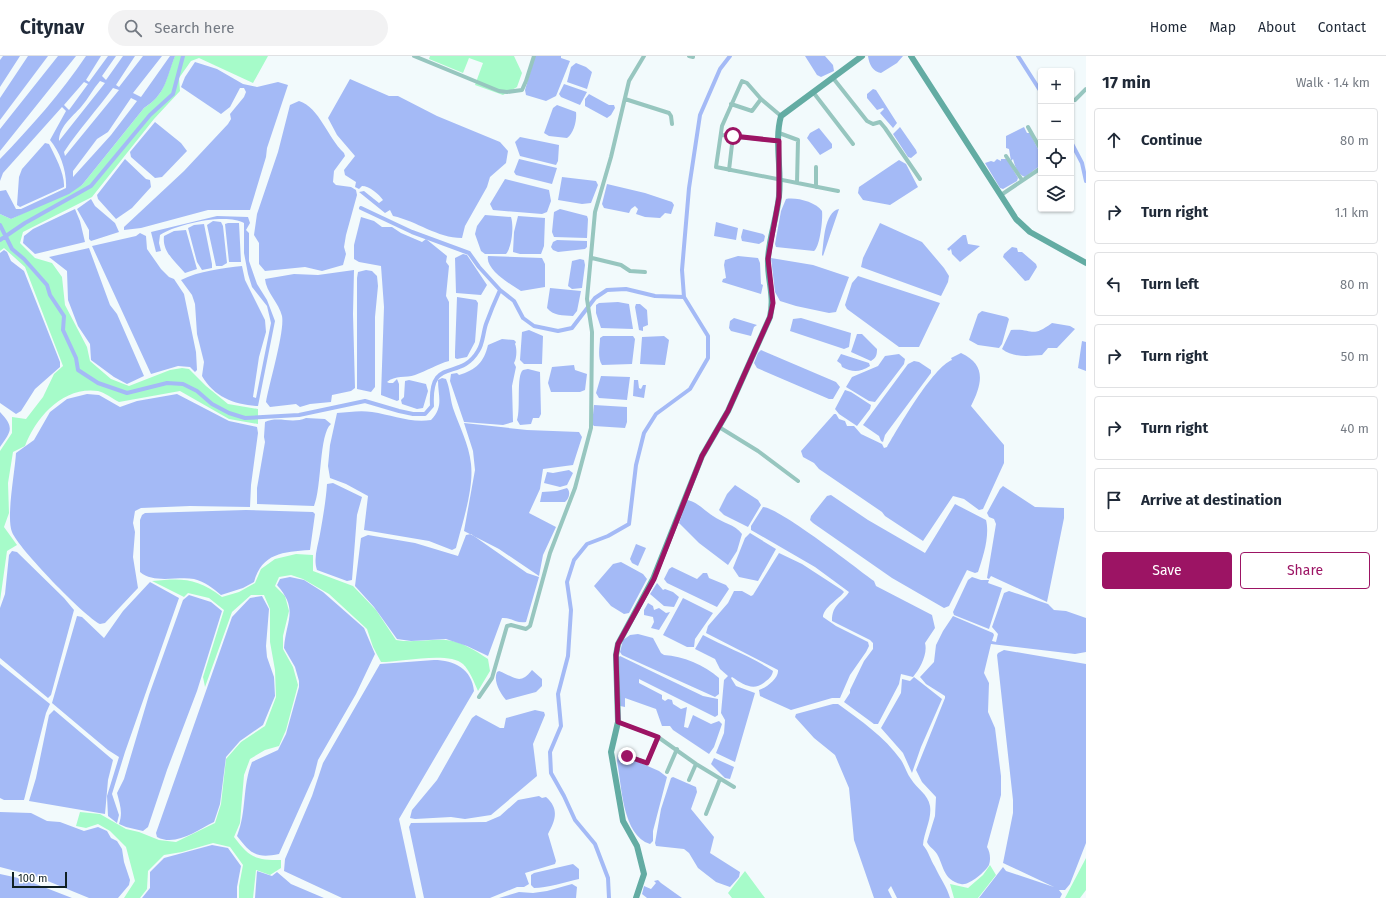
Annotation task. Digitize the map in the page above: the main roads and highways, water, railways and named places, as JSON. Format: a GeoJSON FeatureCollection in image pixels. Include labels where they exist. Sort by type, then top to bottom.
{"type":"FeatureCollection","features":[{"type":"Feature","properties":{"kind":"water"},"geometry":{"type":"Polygon","coordinates":[[[3,56],[20,56],[0,87],[0,60],[3,56]]]}},
{"type":"Feature","properties":{"kind":"water"},"geometry":{"type":"Polygon","coordinates":[[[28,56],[48,56],[0,120],[0,98],[28,56]]]}},
{"type":"Feature","properties":{"kind":"water"},"geometry":{"type":"Polygon","coordinates":[[[58,56],[76,56],[0,151],[0,129],[58,56]]]}},
{"type":"Feature","properties":{"kind":"water"},"geometry":{"type":"Polygon","coordinates":[[[86,56],[101,56],[86,80],[89,82],[108,56],[116,56],[102,76],[106,80],[123,56],[135,56],[116,85],[119,87],[143,56],[162,56],[133,93],[141,97],[170,56],[175,56],[167,79],[157,97],[144,108],[82,185],[69,194],[11,219],[0,214],[0,191],[6,190],[16,209],[21,209],[66,188],[62,162],[57,150],[50,140],[66,111],[62,107],[3,173],[0,181],[0,159],[45,109],[86,56]],[[100,81],[84,104],[70,118],[61,131],[59,141],[105,83],[100,81]],[[84,82],[64,105],[69,110],[88,84],[84,82]],[[113,88],[64,152],[65,156],[119,90],[113,88]],[[131,98],[108,132],[97,139],[73,171],[73,177],[111,135],[137,101],[131,98]]]}},
{"type":"Feature","properties":{"kind":"water"},"geometry":{"type":"Polygon","coordinates":[[[535,56],[561,56],[561,58],[570,61],[556,96],[546,101],[526,95],[525,90],[535,56]]]}},
{"type":"Feature","properties":{"kind":"water"},"geometry":{"type":"Polygon","coordinates":[[[805,56],[825,56],[833,65],[834,71],[821,77],[817,75],[805,56]]]}},
{"type":"Feature","properties":{"kind":"water"},"geometry":{"type":"Polygon","coordinates":[[[868,56],[903,56],[897,63],[881,73],[872,67],[868,56]]]}},
{"type":"Feature","properties":{"kind":"water"},"geometry":{"type":"Polygon","coordinates":[[[195,62],[217,69],[243,84],[257,87],[278,82],[288,85],[267,148],[266,157],[250,210],[208,210],[141,228],[124,230],[124,227],[184,171],[228,124],[231,119],[230,114],[244,97],[246,92],[244,88],[240,88],[230,107],[221,114],[181,87],[185,77],[195,62]]]}},
{"type":"Feature","properties":{"kind":"water"},"geometry":{"type":"Polygon","coordinates":[[[576,63],[586,67],[592,72],[587,89],[567,82],[571,67],[576,63]]]}},
{"type":"Feature","properties":{"kind":"water"},"geometry":{"type":"Polygon","coordinates":[[[350,79],[389,96],[398,96],[437,116],[500,142],[508,151],[506,163],[490,177],[487,187],[465,226],[462,238],[444,235],[402,218],[393,216],[390,210],[385,213],[359,192],[364,191],[379,203],[383,200],[379,195],[368,187],[362,186],[359,189],[355,187],[356,182],[345,175],[344,170],[355,156],[337,135],[328,118],[350,79]]]}},
{"type":"Feature","properties":{"kind":"water"},"geometry":{"type":"Polygon","coordinates":[[[564,84],[587,92],[580,105],[561,97],[559,94],[564,84]]]}},
{"type":"Feature","properties":{"kind":"water"},"geometry":{"type":"Polygon","coordinates":[[[873,89],[876,90],[897,123],[893,128],[880,113],[884,109],[877,110],[867,98],[867,94],[873,89]]]}},
{"type":"Feature","properties":{"kind":"water"},"geometry":{"type":"Polygon","coordinates":[[[589,94],[609,105],[614,105],[615,108],[611,115],[607,118],[585,106],[585,99],[589,94]]]}},
{"type":"Feature","properties":{"kind":"water"},"geometry":{"type":"Polygon","coordinates":[[[299,101],[318,116],[344,153],[345,156],[334,171],[333,182],[336,185],[351,187],[356,190],[357,195],[344,247],[346,254],[343,265],[322,271],[305,267],[265,271],[259,264],[259,243],[254,235],[257,214],[278,152],[290,105],[299,101]]]}},
{"type":"Feature","properties":{"kind":"water"},"geometry":{"type":"Polygon","coordinates":[[[557,105],[576,112],[576,119],[572,133],[567,138],[549,136],[544,133],[553,108],[557,105]]]}},
{"type":"Feature","properties":{"kind":"water"},"geometry":{"type":"Polygon","coordinates":[[[155,122],[181,143],[187,151],[162,177],[155,178],[131,157],[130,152],[155,122]]]}},
{"type":"Feature","properties":{"kind":"water"},"geometry":{"type":"Polygon","coordinates":[[[900,127],[916,150],[917,153],[911,158],[908,157],[893,134],[900,127]]]}},
{"type":"Feature","properties":{"kind":"water"},"geometry":{"type":"Polygon","coordinates":[[[1024,127],[1027,133],[1030,133],[1038,149],[1038,167],[1025,177],[1018,172],[1013,159],[1011,161],[1009,149],[1006,148],[1006,136],[1024,127]]]}},
{"type":"Feature","properties":{"kind":"water"},"geometry":{"type":"Polygon","coordinates":[[[819,128],[832,144],[832,148],[820,155],[807,138],[810,133],[819,128]]]}},
{"type":"Feature","properties":{"kind":"water"},"geometry":{"type":"Polygon","coordinates":[[[520,137],[559,145],[558,161],[556,165],[520,156],[515,142],[520,137]]]}},
{"type":"Feature","properties":{"kind":"water"},"geometry":{"type":"Polygon","coordinates":[[[45,143],[49,144],[59,165],[63,176],[64,187],[20,207],[17,205],[19,177],[22,169],[45,143]]]}},
{"type":"Feature","properties":{"kind":"water"},"geometry":{"type":"Polygon","coordinates":[[[125,159],[146,179],[150,180],[151,187],[132,208],[116,219],[98,199],[97,195],[125,159]]]}},
{"type":"Feature","properties":{"kind":"water"},"geometry":{"type":"Polygon","coordinates":[[[519,159],[557,168],[552,184],[516,175],[514,172],[519,159]]]}},
{"type":"Feature","properties":{"kind":"water"},"geometry":{"type":"Polygon","coordinates":[[[997,159],[1001,161],[1001,159],[1007,159],[1018,178],[1017,181],[1003,189],[1000,188],[985,163],[991,161],[994,162],[997,159]]]}},
{"type":"Feature","properties":{"kind":"water"},"geometry":{"type":"Polygon","coordinates":[[[899,160],[906,164],[918,187],[890,205],[863,200],[858,193],[859,187],[899,160]]]}},
{"type":"Feature","properties":{"kind":"water"},"geometry":{"type":"Polygon","coordinates":[[[562,177],[596,181],[598,185],[591,203],[582,204],[558,200],[562,177]]]}},
{"type":"Feature","properties":{"kind":"water"},"geometry":{"type":"Polygon","coordinates":[[[505,179],[549,190],[551,201],[547,212],[542,214],[493,210],[490,204],[505,179]]]}},
{"type":"Feature","properties":{"kind":"water"},"geometry":{"type":"Polygon","coordinates":[[[607,184],[645,193],[672,202],[674,205],[671,214],[665,213],[660,218],[645,217],[636,214],[638,209],[635,206],[629,213],[604,208],[602,204],[607,184]]]}},
{"type":"Feature","properties":{"kind":"water"},"geometry":{"type":"Polygon","coordinates":[[[91,199],[95,206],[115,223],[119,232],[91,241],[89,239],[89,230],[77,209],[91,199]]]}},
{"type":"Feature","properties":{"kind":"water"},"geometry":{"type":"Polygon","coordinates":[[[786,199],[806,201],[815,205],[822,211],[818,244],[814,251],[776,247],[775,244],[781,211],[786,199]]]}},
{"type":"Feature","properties":{"kind":"water"},"geometry":{"type":"Polygon","coordinates":[[[75,209],[80,221],[85,242],[35,254],[23,243],[24,236],[33,229],[75,209]]]}},
{"type":"Feature","properties":{"kind":"water"},"geometry":{"type":"Polygon","coordinates":[[[560,209],[587,216],[587,238],[554,237],[552,232],[554,212],[560,209]]]}},
{"type":"Feature","properties":{"kind":"water"},"geometry":{"type":"Polygon","coordinates":[[[839,209],[823,256],[824,236],[828,221],[834,211],[839,209]]]}},
{"type":"Feature","properties":{"kind":"water"},"geometry":{"type":"Polygon","coordinates":[[[485,215],[511,217],[512,236],[510,247],[506,254],[485,254],[481,251],[475,234],[477,226],[485,215]]]}},
{"type":"Feature","properties":{"kind":"water"},"geometry":{"type":"Polygon","coordinates":[[[217,216],[248,217],[250,223],[246,230],[249,233],[249,261],[257,284],[267,300],[275,321],[258,406],[233,402],[213,389],[202,376],[204,362],[197,334],[195,304],[192,295],[181,280],[203,272],[242,266],[245,280],[265,320],[266,332],[259,357],[253,397],[256,398],[271,323],[267,306],[252,287],[248,274],[244,253],[244,223],[226,219],[202,221],[178,227],[160,235],[159,243],[161,251],[156,252],[151,232],[217,216]]]}},
{"type":"Feature","properties":{"kind":"water"},"geometry":{"type":"Polygon","coordinates":[[[518,216],[545,218],[544,246],[541,254],[520,254],[513,252],[514,232],[518,216]]]}},
{"type":"Feature","properties":{"kind":"water"},"geometry":{"type":"Polygon","coordinates":[[[361,217],[374,221],[382,227],[392,227],[401,233],[422,242],[426,239],[447,256],[446,262],[449,266],[446,296],[449,302],[449,361],[424,372],[412,376],[393,378],[387,382],[393,383],[397,379],[399,384],[399,400],[397,401],[381,395],[384,307],[381,266],[359,262],[354,259],[354,245],[361,217]]]}},
{"type":"Feature","properties":{"kind":"water"},"geometry":{"type":"Polygon","coordinates":[[[213,221],[221,222],[223,226],[227,263],[222,266],[216,266],[207,225],[213,221]]]}},
{"type":"Feature","properties":{"kind":"water"},"geometry":{"type":"Polygon","coordinates":[[[716,222],[738,228],[736,240],[714,236],[716,222]]]}},
{"type":"Feature","properties":{"kind":"water"},"geometry":{"type":"Polygon","coordinates":[[[239,223],[241,262],[229,262],[225,224],[239,223]]]}},
{"type":"Feature","properties":{"kind":"water"},"geometry":{"type":"Polygon","coordinates":[[[880,223],[922,242],[944,268],[949,276],[948,282],[941,296],[861,267],[863,258],[880,223]]]}},
{"type":"Feature","properties":{"kind":"water"},"geometry":{"type":"Polygon","coordinates":[[[204,224],[212,268],[202,270],[197,262],[188,228],[194,225],[204,224]]]}},
{"type":"Feature","properties":{"kind":"water"},"geometry":{"type":"Polygon","coordinates":[[[743,229],[763,234],[765,236],[764,241],[759,244],[742,241],[741,237],[743,229]]]}},
{"type":"Feature","properties":{"kind":"water"},"geometry":{"type":"Polygon","coordinates":[[[186,230],[197,269],[185,273],[167,252],[164,236],[174,231],[186,230]]]}},
{"type":"Feature","properties":{"kind":"water"},"geometry":{"type":"Polygon","coordinates":[[[140,233],[146,236],[147,249],[161,269],[169,277],[174,279],[184,294],[196,352],[197,370],[195,372],[190,367],[178,366],[151,374],[92,246],[136,236],[140,233]]]}},
{"type":"Feature","properties":{"kind":"water"},"geometry":{"type":"Polygon","coordinates":[[[963,235],[966,235],[968,244],[980,246],[960,262],[952,254],[951,249],[949,251],[947,249],[963,235]]]}},
{"type":"Feature","properties":{"kind":"water"},"geometry":{"type":"Polygon","coordinates":[[[557,240],[587,241],[587,247],[585,249],[558,252],[553,250],[551,247],[553,242],[557,240]]]}},
{"type":"Feature","properties":{"kind":"water"},"geometry":{"type":"Polygon","coordinates":[[[1012,247],[1017,248],[1018,252],[1022,252],[1036,264],[1037,267],[1029,280],[1025,281],[1003,257],[1004,254],[1012,247]]]}},
{"type":"Feature","properties":{"kind":"water"},"geometry":{"type":"Polygon","coordinates":[[[89,248],[110,305],[117,314],[144,376],[127,384],[114,377],[91,360],[90,344],[78,326],[68,300],[67,271],[49,257],[89,248]]]}},
{"type":"Feature","properties":{"kind":"water"},"geometry":{"type":"Polygon","coordinates":[[[4,250],[7,252],[11,261],[24,271],[60,362],[60,367],[35,389],[21,411],[16,414],[0,403],[0,253],[4,250]]]}},
{"type":"Feature","properties":{"kind":"water"},"geometry":{"type":"Polygon","coordinates":[[[463,254],[467,255],[487,285],[481,295],[456,293],[455,258],[463,254]]]}},
{"type":"Feature","properties":{"kind":"water"},"geometry":{"type":"Polygon","coordinates":[[[488,256],[542,258],[545,264],[545,287],[521,291],[505,281],[494,271],[488,261],[488,256]]]}},
{"type":"Feature","properties":{"kind":"water"},"geometry":{"type":"Polygon","coordinates":[[[738,256],[758,258],[760,263],[761,284],[763,285],[761,294],[722,282],[723,279],[726,278],[724,265],[725,260],[738,256]]]}},
{"type":"Feature","properties":{"kind":"water"},"geometry":{"type":"Polygon","coordinates":[[[771,258],[813,265],[849,277],[836,312],[829,313],[780,301],[775,292],[771,258]]]}},
{"type":"Feature","properties":{"kind":"water"},"geometry":{"type":"Polygon","coordinates":[[[580,259],[584,260],[585,265],[582,288],[572,289],[568,286],[572,261],[580,259]]]}},
{"type":"Feature","properties":{"kind":"water"},"geometry":{"type":"Polygon","coordinates":[[[354,270],[353,314],[355,388],[351,391],[332,395],[331,402],[310,404],[300,407],[296,404],[270,407],[266,402],[279,345],[282,316],[265,279],[294,274],[318,275],[354,270]]]}},
{"type":"Feature","properties":{"kind":"water"},"geometry":{"type":"Polygon","coordinates":[[[366,270],[372,271],[377,276],[378,286],[375,317],[375,387],[371,392],[357,389],[357,278],[358,272],[366,270]]]}},
{"type":"Feature","properties":{"kind":"water"},"geometry":{"type":"Polygon","coordinates":[[[858,276],[940,303],[919,347],[899,347],[847,309],[845,305],[852,283],[858,276]]]}},
{"type":"Feature","properties":{"kind":"water"},"geometry":{"type":"Polygon","coordinates":[[[550,288],[581,291],[577,311],[573,316],[555,314],[549,311],[547,308],[550,288]]]}},
{"type":"Feature","properties":{"kind":"water"},"geometry":{"type":"Polygon","coordinates":[[[457,297],[476,300],[478,303],[475,342],[467,357],[457,359],[455,358],[455,352],[457,297]]]}},
{"type":"Feature","properties":{"kind":"water"},"geometry":{"type":"Polygon","coordinates":[[[618,302],[629,304],[633,329],[601,328],[596,313],[596,305],[599,303],[618,302]]]}},
{"type":"Feature","properties":{"kind":"water"},"geometry":{"type":"Polygon","coordinates":[[[636,304],[640,304],[647,310],[648,325],[643,327],[643,331],[639,330],[635,307],[636,304]]]}},
{"type":"Feature","properties":{"kind":"water"},"geometry":{"type":"Polygon","coordinates":[[[982,311],[1007,317],[1009,319],[1002,344],[999,348],[978,345],[969,340],[978,314],[982,311]]]}},
{"type":"Feature","properties":{"kind":"water"},"geometry":{"type":"Polygon","coordinates":[[[734,318],[757,325],[754,327],[751,336],[731,331],[729,328],[730,321],[734,318]]]}},
{"type":"Feature","properties":{"kind":"water"},"geometry":{"type":"Polygon","coordinates":[[[801,318],[851,333],[849,347],[844,349],[790,331],[793,319],[801,318]]]}},
{"type":"Feature","properties":{"kind":"water"},"geometry":{"type":"Polygon","coordinates":[[[1052,323],[1070,326],[1075,329],[1057,348],[1048,348],[1042,355],[1027,356],[1011,354],[1002,349],[1011,330],[1035,332],[1040,331],[1052,323]]]}},
{"type":"Feature","properties":{"kind":"water"},"geometry":{"type":"Polygon","coordinates":[[[529,330],[543,336],[542,364],[524,364],[520,360],[522,332],[529,330]]]}},
{"type":"Feature","properties":{"kind":"water"},"geometry":{"type":"Polygon","coordinates":[[[857,334],[862,334],[877,349],[876,356],[871,361],[851,352],[857,334]]]}},
{"type":"Feature","properties":{"kind":"water"},"geometry":{"type":"Polygon","coordinates":[[[603,336],[633,336],[635,339],[632,364],[602,365],[600,362],[599,352],[600,338],[603,336]]]}},
{"type":"Feature","properties":{"kind":"water"},"geometry":{"type":"Polygon","coordinates":[[[664,336],[669,340],[665,365],[640,364],[642,337],[664,336]]]}},
{"type":"Feature","properties":{"kind":"water"},"geometry":{"type":"Polygon","coordinates":[[[502,339],[514,340],[516,342],[516,356],[514,363],[516,367],[512,386],[513,422],[503,425],[464,422],[450,381],[451,374],[457,373],[459,375],[475,368],[482,361],[488,345],[502,339]]]}},
{"type":"Feature","properties":{"kind":"water"},"geometry":{"type":"Polygon","coordinates":[[[1082,341],[1086,342],[1086,371],[1078,368],[1082,341]]]}},
{"type":"Feature","properties":{"kind":"water"},"geometry":{"type":"Polygon","coordinates":[[[761,350],[836,382],[840,387],[833,399],[829,399],[757,368],[754,363],[758,353],[761,350]]]}},
{"type":"Feature","properties":{"kind":"water"},"geometry":{"type":"Polygon","coordinates":[[[961,353],[975,363],[978,369],[980,383],[971,406],[1004,445],[1004,463],[983,509],[979,510],[964,499],[953,496],[923,541],[819,469],[814,463],[803,457],[801,451],[834,414],[836,414],[839,419],[845,421],[847,426],[854,426],[861,434],[882,444],[884,448],[887,447],[916,399],[935,374],[944,365],[952,360],[951,358],[961,353]]]}},
{"type":"Feature","properties":{"kind":"water"},"geometry":{"type":"Polygon","coordinates":[[[841,354],[869,363],[870,366],[863,370],[856,371],[846,369],[837,361],[841,354]]]}},
{"type":"Feature","properties":{"kind":"water"},"geometry":{"type":"Polygon","coordinates":[[[899,354],[905,359],[904,364],[875,402],[869,401],[846,387],[852,377],[878,366],[885,356],[899,354]]]}},
{"type":"Feature","properties":{"kind":"water"},"geometry":{"type":"Polygon","coordinates":[[[914,361],[919,362],[931,370],[931,373],[885,435],[883,442],[879,436],[863,425],[908,364],[914,361]]]}},
{"type":"Feature","properties":{"kind":"water"},"geometry":{"type":"Polygon","coordinates":[[[574,365],[575,370],[587,374],[585,390],[580,392],[551,392],[548,383],[552,367],[574,365]]]}},
{"type":"Feature","properties":{"kind":"water"},"geometry":{"type":"Polygon","coordinates":[[[528,369],[540,372],[541,414],[539,418],[533,418],[531,424],[520,425],[517,420],[520,378],[523,370],[528,369]]]}},
{"type":"Feature","properties":{"kind":"water"},"geometry":{"type":"Polygon","coordinates":[[[601,376],[630,377],[627,400],[599,398],[596,393],[601,376]]]}},
{"type":"Feature","properties":{"kind":"water"},"geometry":{"type":"Polygon","coordinates":[[[442,378],[446,379],[453,408],[466,442],[471,464],[471,484],[467,506],[456,548],[452,550],[429,541],[364,530],[368,496],[346,484],[330,478],[328,466],[330,445],[337,413],[368,411],[408,420],[431,420],[438,410],[438,380],[442,378]]]}},
{"type":"Feature","properties":{"kind":"water"},"geometry":{"type":"Polygon","coordinates":[[[409,380],[426,384],[428,391],[423,408],[417,409],[402,404],[401,400],[404,397],[405,381],[409,380]]]}},
{"type":"Feature","properties":{"kind":"water"},"geometry":{"type":"Polygon","coordinates":[[[634,380],[638,380],[639,388],[641,389],[643,385],[646,385],[644,398],[633,396],[634,380]]]}},
{"type":"Feature","properties":{"kind":"water"},"geometry":{"type":"Polygon","coordinates":[[[845,390],[851,392],[871,405],[870,409],[857,426],[839,414],[835,409],[845,390]]]}},
{"type":"Feature","properties":{"kind":"water"},"geometry":{"type":"Polygon","coordinates":[[[87,394],[99,395],[120,407],[137,401],[177,394],[229,421],[257,427],[258,433],[251,485],[250,507],[190,506],[141,508],[135,511],[133,523],[135,532],[133,557],[138,588],[105,623],[100,624],[92,619],[67,596],[26,552],[12,532],[10,525],[10,505],[16,453],[34,440],[50,412],[67,399],[87,394]]]}},
{"type":"Feature","properties":{"kind":"water"},"geometry":{"type":"Polygon","coordinates":[[[594,405],[627,407],[627,422],[625,428],[594,426],[592,424],[594,405]]]}},
{"type":"Feature","properties":{"kind":"water"},"geometry":{"type":"Polygon","coordinates":[[[0,412],[8,422],[10,430],[0,447],[0,412]]]}},
{"type":"Feature","properties":{"kind":"water"},"geometry":{"type":"Polygon","coordinates":[[[306,418],[325,419],[331,424],[324,438],[317,497],[314,506],[257,504],[257,488],[265,442],[265,422],[270,420],[301,420],[306,418]]]}},
{"type":"Feature","properties":{"kind":"water"},"geometry":{"type":"Polygon","coordinates":[[[464,423],[527,430],[579,432],[582,437],[573,465],[543,469],[540,489],[529,513],[556,527],[543,555],[539,576],[499,549],[464,531],[475,470],[473,451],[464,423]]]}},
{"type":"Feature","properties":{"kind":"water"},"geometry":{"type":"Polygon","coordinates":[[[569,470],[573,473],[567,485],[560,487],[544,483],[547,472],[553,473],[569,470]]]}},
{"type":"Feature","properties":{"kind":"water"},"geometry":{"type":"Polygon","coordinates":[[[333,483],[362,497],[357,515],[352,580],[347,581],[317,570],[316,566],[316,552],[327,484],[333,483]]]}},
{"type":"Feature","properties":{"kind":"water"},"geometry":{"type":"Polygon","coordinates":[[[735,485],[758,500],[761,505],[748,527],[724,515],[719,510],[727,494],[735,485]]]}},
{"type":"Feature","properties":{"kind":"water"},"geometry":{"type":"Polygon","coordinates":[[[1003,486],[1035,507],[1064,508],[1064,518],[1047,602],[991,576],[989,579],[987,578],[996,524],[994,519],[989,517],[987,513],[1003,486]]]}},
{"type":"Feature","properties":{"kind":"water"},"geometry":{"type":"Polygon","coordinates":[[[567,488],[569,495],[565,502],[540,502],[542,492],[557,491],[567,488]]]}},
{"type":"Feature","properties":{"kind":"water"},"geometry":{"type":"Polygon","coordinates":[[[831,495],[868,520],[925,553],[955,504],[986,520],[987,540],[978,572],[975,573],[967,570],[949,606],[944,608],[892,578],[810,520],[811,516],[827,496],[831,495]]]}},
{"type":"Feature","properties":{"kind":"water"},"geometry":{"type":"Polygon","coordinates":[[[687,500],[694,502],[710,514],[736,528],[742,534],[737,551],[728,565],[699,543],[679,523],[687,500]]]}},
{"type":"Feature","properties":{"kind":"water"},"geometry":{"type":"Polygon","coordinates":[[[763,507],[772,510],[801,527],[874,581],[876,586],[932,615],[935,628],[925,643],[926,647],[921,666],[913,677],[901,674],[899,684],[878,724],[874,724],[844,702],[850,693],[850,690],[864,661],[873,649],[873,643],[870,640],[832,621],[832,615],[836,607],[849,592],[815,567],[751,530],[751,526],[763,507]]]}},
{"type":"Feature","properties":{"kind":"water"},"geometry":{"type":"Polygon","coordinates":[[[246,510],[313,512],[315,514],[310,550],[283,553],[275,556],[262,565],[254,582],[243,588],[221,595],[209,586],[194,579],[159,579],[146,576],[140,572],[140,520],[142,515],[145,513],[246,510]]]}},
{"type":"Feature","properties":{"kind":"water"},"geometry":{"type":"Polygon","coordinates":[[[750,533],[776,549],[758,581],[739,577],[733,568],[745,538],[750,533]]]}},
{"type":"Feature","properties":{"kind":"water"},"geometry":{"type":"Polygon","coordinates":[[[471,534],[527,573],[539,577],[526,622],[502,618],[488,656],[467,646],[446,639],[411,641],[397,639],[374,607],[355,586],[361,538],[368,535],[415,543],[458,556],[466,535],[471,534]]]}},
{"type":"Feature","properties":{"kind":"water"},"geometry":{"type":"Polygon","coordinates":[[[636,544],[646,548],[638,566],[632,563],[630,559],[636,544]]]}},
{"type":"Feature","properties":{"kind":"water"},"geometry":{"type":"Polygon","coordinates":[[[12,551],[17,552],[64,598],[74,610],[51,695],[48,698],[0,658],[0,608],[5,594],[9,555],[12,551]]]}},
{"type":"Feature","properties":{"kind":"water"},"geometry":{"type":"Polygon","coordinates":[[[779,553],[802,564],[844,592],[828,607],[823,617],[836,626],[868,642],[869,646],[850,675],[840,698],[832,698],[791,710],[760,696],[759,690],[772,682],[778,673],[778,670],[706,633],[708,626],[728,603],[734,591],[742,591],[751,596],[753,595],[779,553]]]}},
{"type":"Feature","properties":{"kind":"water"},"geometry":{"type":"Polygon","coordinates":[[[621,562],[643,574],[647,579],[629,613],[624,614],[611,606],[594,586],[613,564],[621,562]]]}},
{"type":"Feature","properties":{"kind":"water"},"geometry":{"type":"Polygon","coordinates":[[[672,567],[697,579],[703,573],[707,573],[709,578],[726,585],[729,589],[717,607],[667,583],[664,579],[669,569],[672,567]]]}},
{"type":"Feature","properties":{"kind":"water"},"geometry":{"type":"Polygon","coordinates":[[[290,577],[304,580],[323,592],[364,628],[375,654],[356,694],[318,760],[314,776],[279,854],[265,856],[254,853],[246,847],[237,836],[252,762],[278,750],[286,734],[299,687],[295,667],[284,648],[290,615],[288,601],[277,585],[280,579],[290,577]]]}},
{"type":"Feature","properties":{"kind":"water"},"geometry":{"type":"Polygon","coordinates":[[[972,577],[981,580],[989,580],[988,583],[1002,588],[989,629],[954,615],[953,612],[968,580],[972,577]]]}},
{"type":"Feature","properties":{"kind":"water"},"geometry":{"type":"Polygon","coordinates":[[[150,582],[179,598],[125,752],[112,794],[119,815],[117,823],[108,816],[107,796],[119,757],[108,750],[52,703],[77,616],[82,617],[104,638],[123,611],[150,582]]]}},
{"type":"Feature","properties":{"kind":"water"},"geometry":{"type":"Polygon","coordinates":[[[657,583],[663,590],[665,589],[673,592],[679,597],[674,607],[664,606],[650,594],[657,583]]]}},
{"type":"Feature","properties":{"kind":"water"},"geometry":{"type":"Polygon","coordinates":[[[1009,591],[1048,604],[1054,610],[1066,611],[1086,618],[1086,652],[1075,654],[991,644],[984,673],[989,683],[988,712],[995,728],[1001,776],[1001,795],[987,847],[990,856],[989,865],[972,881],[961,884],[955,882],[947,876],[937,854],[927,842],[935,816],[936,797],[922,782],[916,770],[945,696],[926,684],[920,677],[934,662],[936,645],[953,616],[993,633],[994,635],[992,641],[996,642],[998,634],[992,627],[1004,593],[1009,591]]]}},
{"type":"Feature","properties":{"kind":"water"},"geometry":{"type":"Polygon","coordinates":[[[189,595],[211,602],[222,611],[197,691],[167,770],[148,827],[143,831],[119,824],[121,812],[117,793],[124,779],[149,695],[183,600],[189,595]]]}},
{"type":"Feature","properties":{"kind":"water"},"geometry":{"type":"Polygon","coordinates":[[[262,596],[269,609],[266,646],[267,657],[274,677],[275,696],[263,725],[240,741],[226,757],[220,804],[214,822],[179,839],[164,840],[157,837],[156,833],[232,617],[250,598],[262,596]]]}},
{"type":"Feature","properties":{"kind":"water"},"geometry":{"type":"Polygon","coordinates":[[[683,598],[713,613],[695,639],[694,647],[687,647],[663,635],[683,598]]]}},
{"type":"Feature","properties":{"kind":"water"},"geometry":{"type":"Polygon","coordinates":[[[648,603],[653,606],[654,610],[659,608],[666,613],[670,612],[659,630],[651,628],[654,622],[653,617],[644,615],[644,610],[648,603]]]}},
{"type":"Feature","properties":{"kind":"water"},"geometry":{"type":"Polygon","coordinates":[[[638,634],[653,638],[661,653],[664,655],[686,659],[713,673],[719,678],[719,694],[715,697],[622,655],[620,652],[623,640],[630,635],[638,634]]]}},
{"type":"Feature","properties":{"kind":"water"},"geometry":{"type":"Polygon","coordinates":[[[703,635],[773,671],[769,679],[762,684],[753,687],[745,685],[732,677],[731,678],[736,686],[755,693],[735,762],[716,753],[724,733],[725,720],[721,713],[724,680],[728,676],[720,669],[715,659],[695,649],[703,635]]]}},
{"type":"Feature","properties":{"kind":"water"},"geometry":{"type":"Polygon","coordinates":[[[1004,650],[1086,664],[1086,843],[1070,884],[1065,890],[1059,890],[1062,894],[1060,898],[979,898],[1003,867],[1006,871],[1054,887],[1003,863],[1013,813],[1013,800],[997,655],[1004,650]]]}},
{"type":"Feature","properties":{"kind":"water"},"geometry":{"type":"Polygon","coordinates":[[[620,656],[703,696],[718,699],[718,715],[715,717],[639,679],[639,683],[662,695],[662,699],[665,701],[668,699],[672,700],[673,704],[681,709],[687,707],[684,727],[688,728],[693,715],[711,724],[719,721],[722,724],[714,747],[709,754],[673,730],[670,726],[662,726],[656,709],[625,698],[625,707],[620,706],[620,656]]]}},
{"type":"Feature","properties":{"kind":"water"},"geometry":{"type":"Polygon","coordinates":[[[441,660],[461,667],[470,677],[473,683],[474,691],[399,819],[416,898],[342,898],[284,871],[285,859],[312,796],[323,763],[380,664],[441,660]]]}},
{"type":"Feature","properties":{"kind":"water"},"geometry":{"type":"Polygon","coordinates":[[[0,664],[50,704],[46,713],[24,800],[4,800],[0,798],[0,664]]]}},
{"type":"Feature","properties":{"kind":"water"},"geometry":{"type":"Polygon","coordinates":[[[532,670],[542,679],[542,686],[536,692],[506,700],[499,690],[496,679],[497,672],[499,671],[514,678],[521,679],[528,675],[532,670]]]}},
{"type":"Feature","properties":{"kind":"water"},"geometry":{"type":"Polygon","coordinates":[[[914,677],[942,699],[921,747],[912,773],[903,753],[881,728],[901,693],[902,679],[910,681],[914,677]]]}},
{"type":"Feature","properties":{"kind":"water"},"geometry":{"type":"Polygon","coordinates":[[[838,704],[872,729],[894,751],[901,760],[913,783],[927,798],[930,811],[923,845],[927,850],[950,898],[897,898],[891,886],[888,890],[892,898],[874,898],[854,840],[849,788],[835,755],[814,738],[795,717],[796,714],[838,704]]]}},
{"type":"Feature","properties":{"kind":"water"},"geometry":{"type":"Polygon","coordinates":[[[54,710],[113,760],[108,780],[105,814],[29,801],[36,778],[49,715],[54,710]]]}},
{"type":"Feature","properties":{"kind":"water"},"geometry":{"type":"Polygon","coordinates":[[[535,710],[544,712],[545,715],[533,744],[537,776],[491,815],[465,819],[451,817],[410,818],[412,810],[437,780],[472,718],[476,715],[500,728],[504,728],[506,718],[535,710]]]}},
{"type":"Feature","properties":{"kind":"water"},"geometry":{"type":"Polygon","coordinates":[[[618,753],[659,771],[667,777],[653,831],[653,841],[650,844],[641,839],[634,831],[629,820],[622,796],[617,761],[618,753]]]}},
{"type":"Feature","properties":{"kind":"water"},"geometry":{"type":"Polygon","coordinates":[[[714,758],[734,767],[730,779],[725,778],[711,764],[714,758]]]}},
{"type":"Feature","properties":{"kind":"water"},"geometry":{"type":"Polygon","coordinates":[[[673,777],[696,787],[697,792],[691,809],[714,837],[710,853],[740,872],[739,877],[730,887],[716,882],[698,868],[689,853],[684,849],[656,846],[655,843],[661,809],[671,778],[673,777]]]}},
{"type":"Feature","properties":{"kind":"water"},"geometry":{"type":"Polygon","coordinates":[[[539,796],[542,798],[546,797],[555,811],[553,824],[548,834],[556,861],[555,864],[525,873],[529,884],[524,887],[517,887],[490,898],[424,898],[409,827],[411,823],[486,822],[500,816],[518,800],[539,796]]]}},
{"type":"Feature","properties":{"kind":"water"},"geometry":{"type":"Polygon","coordinates":[[[0,812],[31,813],[47,821],[60,822],[84,831],[98,827],[107,831],[111,838],[117,841],[122,849],[124,862],[130,880],[129,885],[118,898],[89,898],[38,877],[0,867],[0,812]]]}},
{"type":"Feature","properties":{"kind":"water"},"geometry":{"type":"Polygon","coordinates":[[[212,845],[228,848],[241,866],[237,887],[237,898],[142,898],[150,888],[150,872],[164,858],[212,845]]]}},
{"type":"Feature","properties":{"kind":"water"},"geometry":{"type":"Polygon","coordinates":[[[573,864],[579,869],[579,879],[539,888],[534,888],[531,885],[531,875],[534,873],[573,864]]]}},
{"type":"Feature","properties":{"kind":"water"},"geometry":{"type":"Polygon","coordinates":[[[257,871],[272,876],[277,872],[291,884],[324,898],[255,898],[257,871]]]}},
{"type":"Feature","properties":{"kind":"water"},"geometry":{"type":"Polygon","coordinates":[[[0,874],[23,879],[72,898],[0,898],[0,874]]]}},
{"type":"Feature","properties":{"kind":"water"},"geometry":{"type":"Polygon","coordinates":[[[658,880],[682,898],[647,898],[642,894],[644,886],[651,889],[656,883],[654,881],[658,880]]]}},
{"type":"Feature","properties":{"kind":"water"},"geometry":{"type":"Polygon","coordinates":[[[572,884],[577,887],[576,898],[499,898],[519,892],[533,893],[547,891],[572,884]]]}},
{"type":"Feature","properties":{"kind":"waterway"},"geometry":{"type":"LineString","coordinates":[[0,240],[25,223],[91,186],[150,115],[173,94],[183,56]]}},
{"type":"Feature","properties":{"kind":"waterway"},"geometry":{"type":"LineString","coordinates":[[609,898],[608,878],[595,844],[575,820],[551,773],[550,752],[561,726],[558,694],[568,656],[571,610],[567,582],[574,560],[587,544],[608,536],[629,524],[636,465],[644,433],[656,414],[690,389],[708,358],[708,336],[684,297],[682,270],[689,188],[700,115],[720,69],[730,56]]}},
{"type":"Feature","properties":{"kind":"waterway"},"geometry":{"type":"LineString","coordinates":[[1018,56],[1038,87]]}},
{"type":"Feature","properties":{"kind":"waterway"},"geometry":{"type":"LineString","coordinates":[[1074,148],[1082,163],[1086,181]]}},
{"type":"Feature","properties":{"kind":"waterway"},"geometry":{"type":"LineString","coordinates":[[361,208],[412,232],[469,253],[479,267],[500,290],[514,301],[523,318],[534,326],[558,331],[572,328],[595,298],[607,290],[626,289],[655,296],[684,297]]}},
{"type":"Feature","properties":{"kind":"waterway"},"geometry":{"type":"LineString","coordinates":[[0,225],[12,249],[24,259],[47,285],[50,295],[64,316],[63,330],[76,358],[78,370],[98,383],[127,393],[167,383],[183,384],[197,391],[212,404],[229,413],[245,418],[299,415],[365,401],[399,411],[413,414],[425,414],[432,406],[432,390],[435,380],[440,374],[463,366],[471,360],[480,348],[486,324],[500,290]]}}]}
